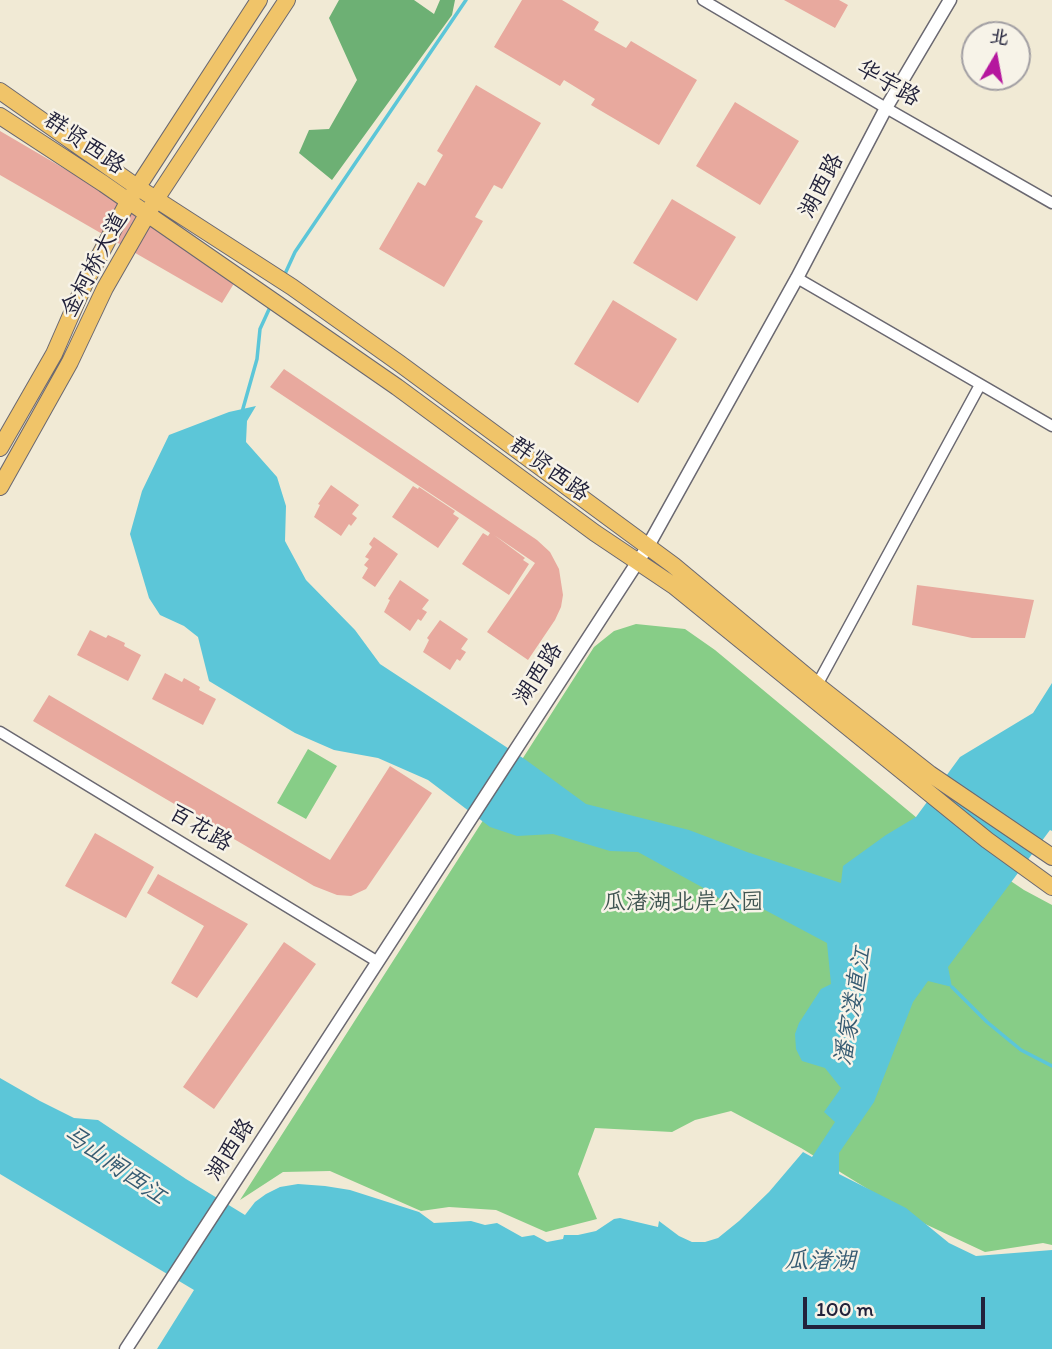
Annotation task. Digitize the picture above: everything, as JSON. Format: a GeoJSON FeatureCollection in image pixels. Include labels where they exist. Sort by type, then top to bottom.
{"type":"FeatureCollection","features":[{"type":"Feature","properties":{"kind":"main road","name":"金柯桥大道"},"geometry":{"type":"LineString","coordinates":[[0,448],[54,354],[85,284],[128,202],[259,0]]}},
{"type":"Feature","properties":{"kind":"main road","name":"金柯桥大道"},"geometry":{"type":"LineString","coordinates":[[0,487],[70,362],[105,288],[156,199],[286,0]]}},
{"type":"Feature","properties":{"kind":"main road","name":"群贤西路"},"geometry":{"type":"LineString","coordinates":[[0,91],[137,187],[292,287],[648,546],[817,685],[924,779],[988,840],[1052,887]]}},
{"type":"Feature","properties":{"kind":"main road","name":"群贤西路"},"geometry":{"type":"LineString","coordinates":[[0,116],[397,387],[596,533],[674,586],[924,779],[1052,858]]}},
{"type":"Feature","properties":{"kind":"street","name":"华宇路"},"geometry":{"type":"LineString","coordinates":[[703,0],[1052,203]]}},
{"type":"Feature","properties":{"kind":"street","name":"湖西路"},"geometry":{"type":"LineString","coordinates":[[125,1349],[648,546],[797,278],[886,108],[950,0]]}},
{"type":"Feature","properties":{"kind":"street"},"geometry":{"type":"LineString","coordinates":[[797,278],[980,386],[1052,425]]}},
{"type":"Feature","properties":{"kind":"street"},"geometry":{"type":"LineString","coordinates":[[817,685],[980,386]]}},
{"type":"Feature","properties":{"kind":"street","name":"百花路"},"geometry":{"type":"LineString","coordinates":[[0,732],[377,962]]}},
{"type":"Feature","properties":{"kind":"green space"},"geometry":{"type":"Polygon","coordinates":[[[339,0],[414,0],[434,14],[440,0],[455,0],[452,15],[332,180],[299,153],[309,130],[329,129],[357,80],[329,18],[339,0]]]}},
{"type":"Feature","properties":{"kind":"green space","name":"瓜渚湖北岸公园"},"geometry":{"type":"Polygon","coordinates":[[[636,624],[685,629],[715,650],[917,818],[1024,890],[1052,905],[1052,1245],[1043,1243],[985,1252],[923,1223],[801,1148],[731,1111],[695,1120],[672,1132],[595,1128],[578,1174],[597,1219],[546,1232],[496,1210],[449,1207],[421,1211],[330,1171],[283,1172],[240,1200],[594,647],[614,631],[636,624]]]}},
{"type":"Feature","properties":{"kind":"green space"},"geometry":{"type":"Polygon","coordinates":[[[308,749],[337,766],[306,819],[277,803],[308,749]]]}},
{"type":"Feature","properties":{"kind":"water"},"geometry":{"type":"Polygon","coordinates":[[[256,406],[247,421],[246,442],[277,477],[286,506],[285,541],[306,580],[355,630],[380,664],[526,760],[586,804],[689,830],[841,883],[843,866],[916,817],[960,757],[1033,713],[1052,683],[1052,831],[1050,830],[948,967],[952,987],[928,981],[913,1002],[874,1102],[839,1153],[839,1174],[906,1208],[949,1243],[976,1256],[1052,1250],[1052,1349],[157,1349],[194,1290],[0,1174],[0,1078],[74,1118],[98,1120],[245,1215],[255,1202],[266,1194],[280,1187],[298,1184],[350,1190],[419,1212],[434,1223],[497,1223],[522,1237],[534,1235],[547,1242],[563,1239],[564,1235],[596,1231],[620,1218],[658,1227],[659,1221],[692,1242],[705,1242],[718,1238],[739,1221],[769,1192],[803,1152],[812,1157],[835,1122],[824,1112],[841,1088],[825,1068],[802,1061],[796,1049],[795,1034],[821,989],[831,984],[827,943],[765,910],[735,910],[709,891],[638,852],[610,851],[553,834],[517,836],[490,827],[428,780],[378,758],[334,750],[295,733],[209,681],[198,637],[184,626],[160,615],[149,598],[130,534],[142,491],[169,435],[229,412],[256,406]]]}},
{"type":"Feature","properties":{"kind":"building"},"geometry":{"type":"Polygon","coordinates":[[[522,0],[562,0],[599,22],[594,30],[626,48],[631,41],[697,80],[659,145],[591,105],[595,99],[564,80],[560,86],[494,47],[522,0]]]}},
{"type":"Feature","properties":{"kind":"building"},"geometry":{"type":"Polygon","coordinates":[[[784,0],[839,0],[848,5],[835,28],[784,0]]]}},
{"type":"Feature","properties":{"kind":"building"},"geometry":{"type":"Polygon","coordinates":[[[476,85],[541,123],[502,189],[494,185],[475,217],[483,221],[444,287],[379,249],[418,182],[425,186],[443,155],[437,151],[476,85]]]}},
{"type":"Feature","properties":{"kind":"building"},"geometry":{"type":"Polygon","coordinates":[[[735,102],[799,141],[760,205],[696,166],[735,102]]]}},
{"type":"Feature","properties":{"kind":"building"},"geometry":{"type":"Polygon","coordinates":[[[0,131],[241,272],[222,303],[0,175],[0,131]]]}},
{"type":"Feature","properties":{"kind":"building"},"geometry":{"type":"Polygon","coordinates":[[[672,199],[736,237],[697,301],[633,263],[672,199]]]}},
{"type":"Feature","properties":{"kind":"building"},"geometry":{"type":"Polygon","coordinates":[[[613,300],[677,339],[638,403],[574,364],[613,300]]]}},
{"type":"Feature","properties":{"kind":"building"},"geometry":{"type":"Polygon","coordinates":[[[284,369],[537,540],[550,552],[559,569],[563,595],[561,607],[528,660],[487,632],[535,563],[494,535],[529,564],[509,595],[462,564],[483,533],[488,536],[490,533],[270,387],[284,369]]]}},
{"type":"Feature","properties":{"kind":"building"},"geometry":{"type":"Polygon","coordinates":[[[331,485],[359,505],[352,514],[357,518],[341,536],[314,517],[320,505],[318,504],[331,485]]]}},
{"type":"Feature","properties":{"kind":"building"},"geometry":{"type":"Polygon","coordinates":[[[413,486],[418,489],[419,487],[455,511],[453,514],[459,518],[438,548],[392,517],[413,486]]]}},
{"type":"Feature","properties":{"kind":"building"},"geometry":{"type":"Polygon","coordinates":[[[374,537],[398,554],[375,587],[362,578],[368,568],[364,565],[369,559],[365,557],[372,547],[369,544],[374,537]]]}},
{"type":"Feature","properties":{"kind":"building"},"geometry":{"type":"Polygon","coordinates":[[[400,580],[429,600],[422,609],[427,612],[410,631],[384,612],[390,600],[388,599],[400,580]]]}},
{"type":"Feature","properties":{"kind":"building"},"geometry":{"type":"Polygon","coordinates":[[[917,585],[1034,600],[1025,638],[972,638],[912,625],[917,585]]]}},
{"type":"Feature","properties":{"kind":"building"},"geometry":{"type":"Polygon","coordinates":[[[440,620],[468,639],[461,649],[466,652],[450,670],[423,652],[429,640],[427,638],[440,620]]]}},
{"type":"Feature","properties":{"kind":"building"},"geometry":{"type":"Polygon","coordinates":[[[90,630],[125,643],[124,646],[141,655],[128,681],[77,655],[90,630]]]}},
{"type":"Feature","properties":{"kind":"building"},"geometry":{"type":"Polygon","coordinates":[[[165,673],[182,682],[184,678],[216,699],[203,725],[152,699],[165,673]]]}},
{"type":"Feature","properties":{"kind":"building"},"geometry":{"type":"Polygon","coordinates":[[[49,695],[330,860],[390,766],[432,793],[366,889],[351,896],[337,895],[314,886],[33,721],[49,695]]]}},
{"type":"Feature","properties":{"kind":"building"},"geometry":{"type":"Polygon","coordinates":[[[95,833],[154,867],[126,918],[65,886],[95,833]]]}},
{"type":"Feature","properties":{"kind":"building"},"geometry":{"type":"Polygon","coordinates":[[[158,874],[248,924],[197,998],[171,983],[204,926],[147,893],[158,874]]]}},
{"type":"Feature","properties":{"kind":"building"},"geometry":{"type":"Polygon","coordinates":[[[284,942],[316,964],[214,1109],[183,1087],[284,942]]]}},
{"type":"Feature","properties":{"kind":"waterway"},"geometry":{"type":"LineString","coordinates":[[284,276],[295,252],[466,0]]}},
{"type":"Feature","properties":{"kind":"waterway"},"geometry":{"type":"LineString","coordinates":[[242,412],[257,359],[260,329],[271,305]]}},
{"type":"Feature","properties":{"kind":"waterway"},"geometry":{"type":"LineString","coordinates":[[952,987],[987,1022],[1021,1050],[1052,1066]]}},
{"type":"Feature","properties":{"kind":"water label","name":"潘家溇直江"},"geometry":{"type":"Point","coordinates":[854,1006]}},
{"type":"Feature","properties":{"kind":"water label","name":"马山闸西江"},"geometry":{"type":"Point","coordinates":[114,1166]}},
{"type":"Feature","properties":{"kind":"water label","name":"瓜渚湖"},"geometry":{"type":"Point","coordinates":[820,1262]}}]}
